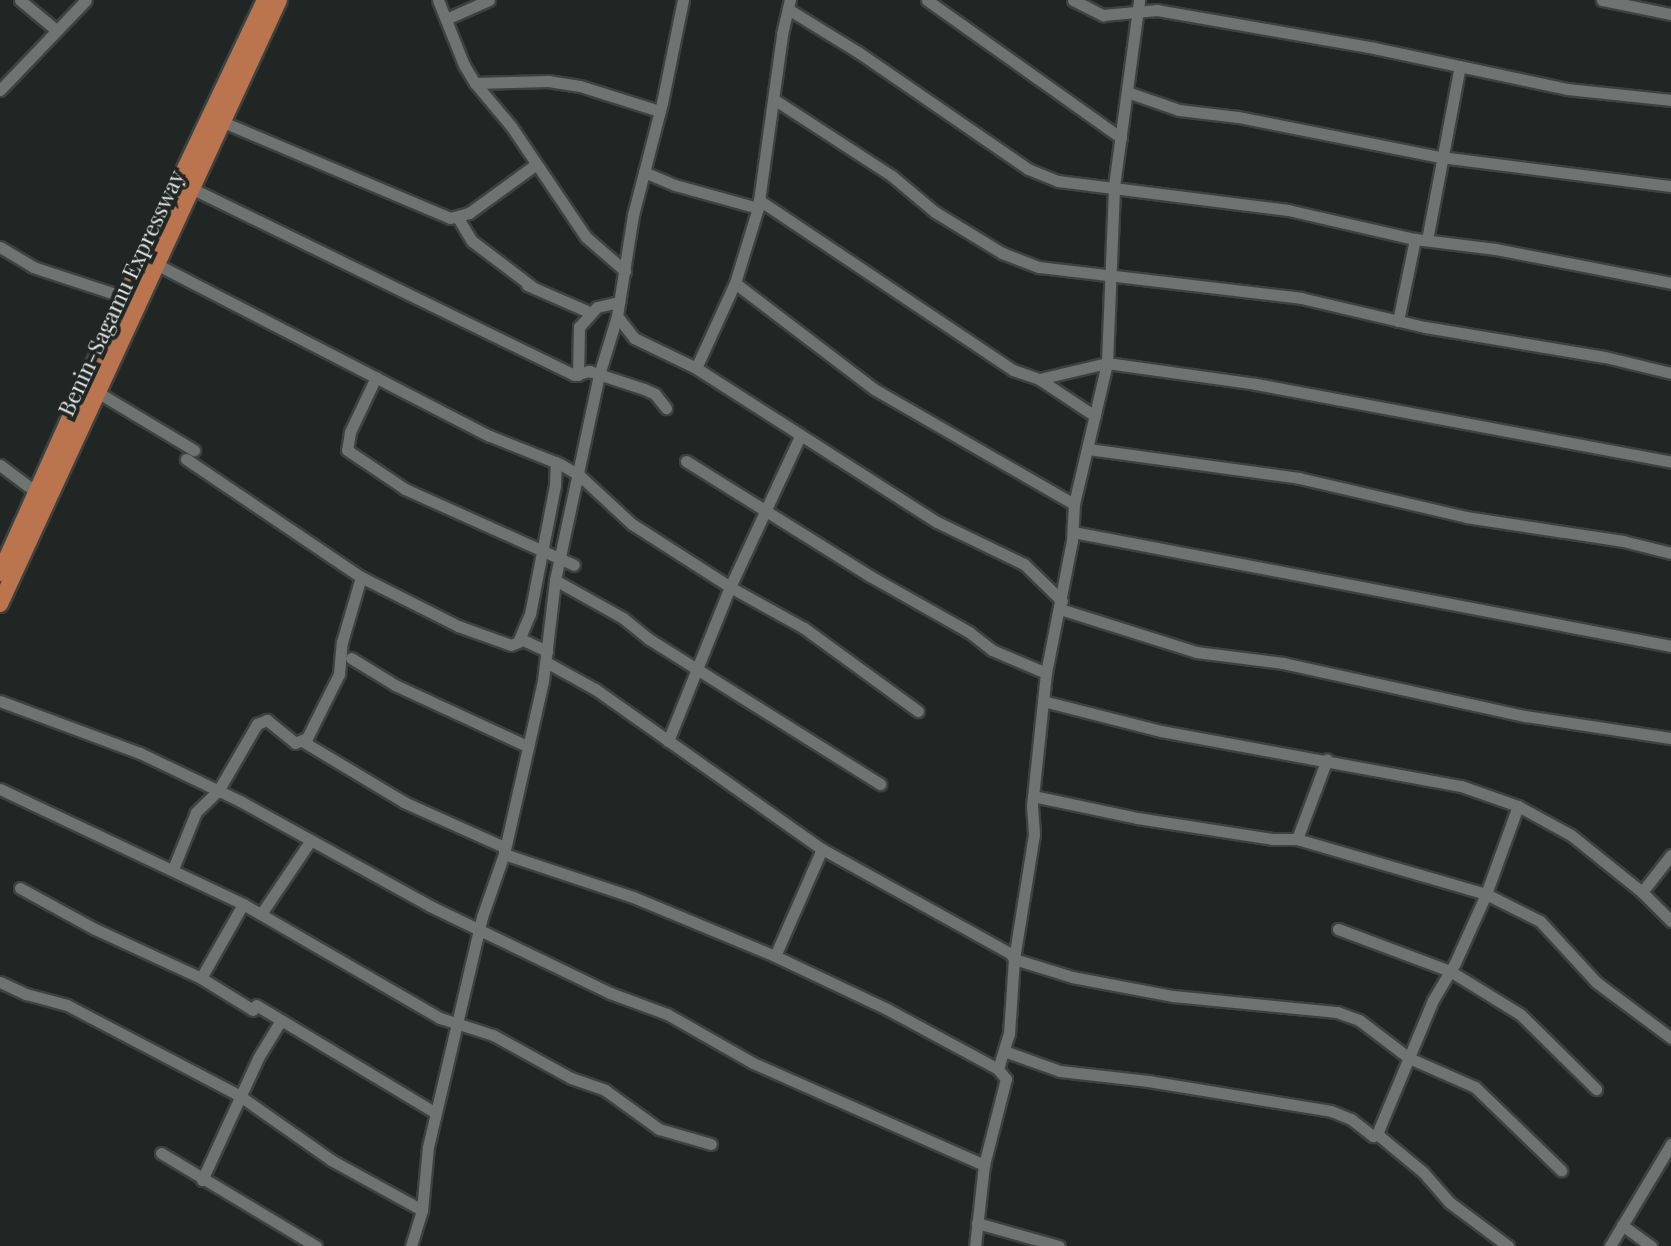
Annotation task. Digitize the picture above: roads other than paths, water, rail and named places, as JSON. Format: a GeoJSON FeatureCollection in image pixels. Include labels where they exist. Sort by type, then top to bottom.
{"type":"FeatureCollection","features":[{"type":"Feature","properties":{"kind":"highway"},"geometry":{"type":"LineString","coordinates":[[0,573],[124,297],[265,0]]}},
{"type":"Feature","properties":{"kind":"highway","name":"Benin-Sagamu Expressway"},"geometry":{"type":"LineString","coordinates":[[0,604],[279,0]]}},
{"type":"Feature","properties":{"kind":"street"},"geometry":{"type":"LineString","coordinates":[[20,0],[56,30]]}},
{"type":"Feature","properties":{"kind":"street"},"geometry":{"type":"LineString","coordinates":[[0,90],[86,0]]}},
{"type":"Feature","properties":{"kind":"street"},"geometry":{"type":"LineString","coordinates":[[438,0],[464,65],[475,83],[511,126],[586,237],[625,271]]}},
{"type":"Feature","properties":{"kind":"street"},"geometry":{"type":"LineString","coordinates":[[446,19],[489,0]]}},
{"type":"Feature","properties":{"kind":"street"},"geometry":{"type":"LineString","coordinates":[[586,371],[617,316],[644,172],[683,0]]}},
{"type":"Feature","properties":{"kind":"street"},"geometry":{"type":"LineString","coordinates":[[927,0],[1121,138]]}},
{"type":"Feature","properties":{"kind":"street"},"geometry":{"type":"LineString","coordinates":[[1073,0],[1103,15],[1157,10],[1567,89],[1671,100]]}},
{"type":"Feature","properties":{"kind":"street"},"geometry":{"type":"LineString","coordinates":[[998,1069],[1009,1034],[1014,959],[1034,834],[1033,796],[1046,673],[1061,605],[1073,532],[1074,504],[1107,363],[1114,186],[1139,0]]}},
{"type":"Feature","properties":{"kind":"street"},"geometry":{"type":"LineString","coordinates":[[1602,0],[1671,14]]}},
{"type":"Feature","properties":{"kind":"street"},"geometry":{"type":"LineString","coordinates":[[696,368],[735,283],[758,204],[789,5],[1028,169],[1058,181],[1288,210],[1421,239],[1671,283]]}},
{"type":"Feature","properties":{"kind":"street"},"geometry":{"type":"LineString","coordinates":[[1398,321],[1421,239],[1460,66]]}},
{"type":"Feature","properties":{"kind":"street"},"geometry":{"type":"LineString","coordinates":[[475,83],[548,81],[570,84],[659,111]]}},
{"type":"Feature","properties":{"kind":"street"},"geometry":{"type":"LineString","coordinates":[[1127,92],[1179,110],[1238,117],[1440,157],[1671,186]]}},
{"type":"Feature","properties":{"kind":"street"},"geometry":{"type":"LineString","coordinates":[[775,100],[892,176],[935,212],[1002,253],[1039,267],[1301,298],[1398,321],[1605,357],[1671,373]]}},
{"type":"Feature","properties":{"kind":"street"},"geometry":{"type":"LineString","coordinates":[[223,122],[442,216],[458,218],[535,165]]}},
{"type":"Feature","properties":{"kind":"street"},"geometry":{"type":"LineString","coordinates":[[644,172],[675,185],[758,204],[1013,370],[1039,379],[1095,416]]}},
{"type":"Feature","properties":{"kind":"street"},"geometry":{"type":"LineString","coordinates":[[193,189],[586,371],[655,394],[666,408]]}},
{"type":"Feature","properties":{"kind":"street"},"geometry":{"type":"LineString","coordinates":[[458,218],[472,241],[534,288]]}},
{"type":"Feature","properties":{"kind":"street"},"geometry":{"type":"LineString","coordinates":[[0,247],[33,267],[124,297]]}},
{"type":"Feature","properties":{"kind":"street"},"geometry":{"type":"LineString","coordinates":[[158,265],[490,436],[556,462],[579,475],[632,524],[730,587],[804,628],[918,711]]}},
{"type":"Feature","properties":{"kind":"street"},"geometry":{"type":"LineString","coordinates":[[516,280],[589,312]]}},
{"type":"Feature","properties":{"kind":"street"},"geometry":{"type":"LineString","coordinates":[[735,283],[874,389],[1074,504]]}},
{"type":"Feature","properties":{"kind":"street"},"geometry":{"type":"LineString","coordinates":[[411,1246],[422,1210],[428,1147],[479,928],[504,854],[525,745],[547,656],[555,580],[579,475],[586,371],[579,327],[589,312],[619,302]]}},
{"type":"Feature","properties":{"kind":"street"},"geometry":{"type":"LineString","coordinates":[[617,316],[634,338],[696,368],[937,522],[1024,564],[1061,605],[1196,652],[1283,663],[1525,716],[1671,738]]}},
{"type":"Feature","properties":{"kind":"street"},"geometry":{"type":"LineString","coordinates":[[1039,379],[1107,363],[1256,384],[1671,462]]}},
{"type":"Feature","properties":{"kind":"street"},"geometry":{"type":"LineString","coordinates":[[376,377],[350,432],[347,450],[405,489],[574,565]]}},
{"type":"Feature","properties":{"kind":"street"},"geometry":{"type":"LineString","coordinates":[[99,393],[361,577],[458,626],[511,645],[521,639],[530,614],[556,462]]}},
{"type":"Feature","properties":{"kind":"street"},"geometry":{"type":"LineString","coordinates":[[668,741],[730,587],[800,436]]}},
{"type":"Feature","properties":{"kind":"street"},"geometry":{"type":"LineString","coordinates":[[1088,449],[1299,478],[1466,517],[1623,541],[1671,553]]}},
{"type":"Feature","properties":{"kind":"street"},"geometry":{"type":"LineString","coordinates":[[686,461],[870,576],[969,632],[992,650],[1046,673]]}},
{"type":"Feature","properties":{"kind":"street"},"geometry":{"type":"LineString","coordinates":[[0,465],[36,492]]}},
{"type":"Feature","properties":{"kind":"street"},"geometry":{"type":"LineString","coordinates":[[551,502],[569,512]]}},
{"type":"Feature","properties":{"kind":"street"},"geometry":{"type":"LineString","coordinates":[[435,506],[574,565]]}},
{"type":"Feature","properties":{"kind":"street"},"geometry":{"type":"LineString","coordinates":[[1073,532],[1671,646]]}},
{"type":"Feature","properties":{"kind":"street"},"geometry":{"type":"LineString","coordinates":[[542,551],[574,565]]}},
{"type":"Feature","properties":{"kind":"street"},"geometry":{"type":"LineString","coordinates":[[542,551],[560,558]]}},
{"type":"Feature","properties":{"kind":"street"},"geometry":{"type":"LineString","coordinates":[[302,741],[332,694],[339,674],[342,642],[361,577]]}},
{"type":"Feature","properties":{"kind":"street"},"geometry":{"type":"LineString","coordinates":[[555,580],[623,618],[698,670],[880,784]]}},
{"type":"Feature","properties":{"kind":"street"},"geometry":{"type":"LineString","coordinates":[[521,639],[822,849],[1010,953],[1014,959],[1072,977],[1173,996],[1337,1012],[1359,1020],[1409,1058],[1475,1087],[1561,1170]]}},
{"type":"Feature","properties":{"kind":"street"},"geometry":{"type":"LineString","coordinates":[[351,658],[395,685],[525,745]]}},
{"type":"Feature","properties":{"kind":"street"},"geometry":{"type":"LineString","coordinates":[[0,701],[140,753],[311,840],[430,906],[610,993],[667,1014],[753,1063],[984,1165]]}},
{"type":"Feature","properties":{"kind":"street"},"geometry":{"type":"LineString","coordinates":[[1043,701],[1161,731],[1461,786],[1518,806],[1571,835],[1642,892],[1671,921]]}},
{"type":"Feature","properties":{"kind":"street"},"geometry":{"type":"LineString","coordinates":[[173,869],[196,812],[218,791],[243,743],[262,720],[271,723],[289,741],[302,741],[404,802],[504,847],[504,854]]}},
{"type":"Feature","properties":{"kind":"street"},"geometry":{"type":"LineString","coordinates":[[1297,839],[1327,759]]}},
{"type":"Feature","properties":{"kind":"street"},"geometry":{"type":"LineString","coordinates":[[0,789],[243,904],[458,1026],[493,1035],[571,1078],[605,1090],[659,1129],[711,1144]]}},
{"type":"Feature","properties":{"kind":"street"},"geometry":{"type":"LineString","coordinates":[[1033,796],[1137,818],[1273,839],[1297,839],[1486,894],[1540,921],[1596,982],[1671,1038]]}},
{"type":"Feature","properties":{"kind":"street"},"geometry":{"type":"LineString","coordinates":[[1377,1134],[1433,1000],[1486,894],[1518,806]]}},
{"type":"Feature","properties":{"kind":"street"},"geometry":{"type":"LineString","coordinates":[[261,914],[311,840]]}},
{"type":"Feature","properties":{"kind":"street"},"geometry":{"type":"LineString","coordinates":[[775,956],[822,849]]}},
{"type":"Feature","properties":{"kind":"street"},"geometry":{"type":"LineString","coordinates":[[504,854],[633,897],[775,956],[887,1009],[998,1069],[1006,1079],[984,1165],[975,1246]]}},
{"type":"Feature","properties":{"kind":"street"},"geometry":{"type":"LineString","coordinates":[[1642,892],[1671,855]]}},
{"type":"Feature","properties":{"kind":"street"},"geometry":{"type":"LineString","coordinates":[[20,888],[95,929],[201,978],[436,1113]]}},
{"type":"Feature","properties":{"kind":"street"},"geometry":{"type":"LineString","coordinates":[[201,978],[243,904]]}},
{"type":"Feature","properties":{"kind":"street"},"geometry":{"type":"LineString","coordinates":[[1338,929],[1450,971],[1520,1014],[1596,1089]]}},
{"type":"Feature","properties":{"kind":"street"},"geometry":{"type":"LineString","coordinates":[[0,982],[67,1005],[240,1096],[331,1160],[422,1210]]}},
{"type":"Feature","properties":{"kind":"street"},"geometry":{"type":"LineString","coordinates":[[202,1180],[240,1096],[280,1022]]}},
{"type":"Feature","properties":{"kind":"street"},"geometry":{"type":"LineString","coordinates":[[1004,1051],[1060,1071],[1148,1081],[1331,1111],[1351,1119],[1373,1136],[1377,1134]]}},
{"type":"Feature","properties":{"kind":"street"},"geometry":{"type":"LineString","coordinates":[[1377,1134],[1423,1172],[1449,1202],[1508,1246]]}},
{"type":"Feature","properties":{"kind":"street"},"geometry":{"type":"LineString","coordinates":[[1610,1246],[1670,1146]]}},
{"type":"Feature","properties":{"kind":"street"},"geometry":{"type":"LineString","coordinates":[[161,1153],[316,1246]]}},
{"type":"Feature","properties":{"kind":"street"},"geometry":{"type":"LineString","coordinates":[[977,1223],[1059,1246]]}},
{"type":"Feature","properties":{"kind":"street"},"geometry":{"type":"LineString","coordinates":[[1622,1225],[1651,1246]]}}]}
